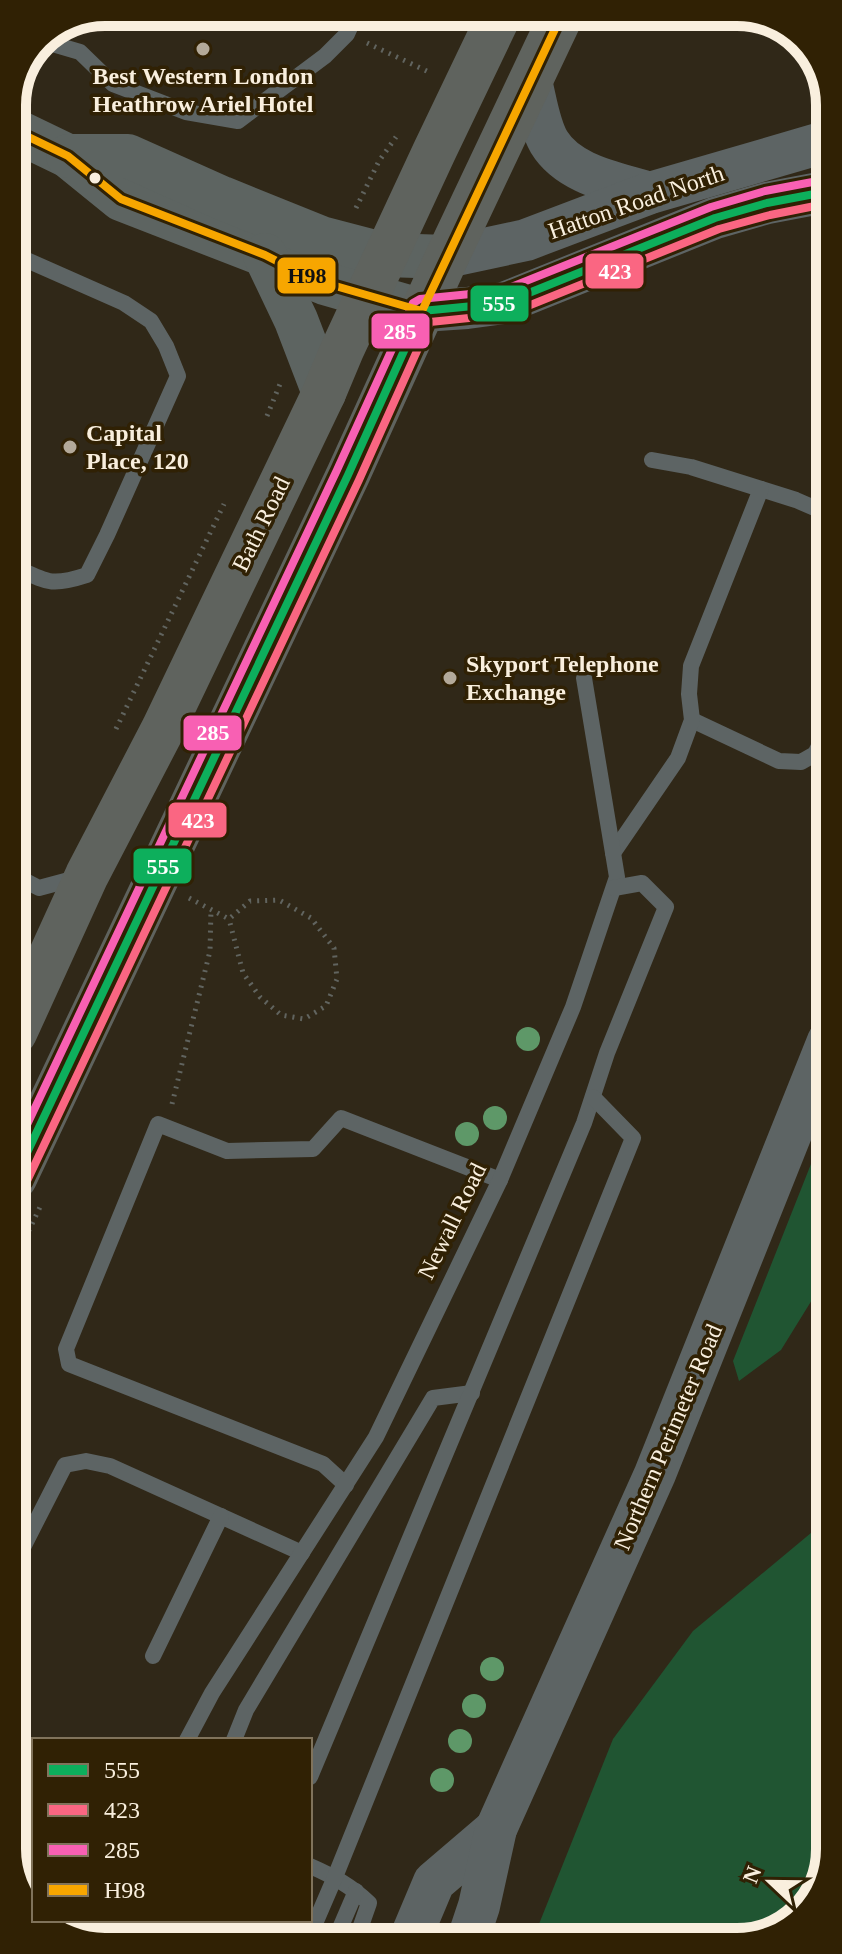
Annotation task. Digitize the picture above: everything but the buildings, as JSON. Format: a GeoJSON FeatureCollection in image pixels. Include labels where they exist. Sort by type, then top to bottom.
{"type":"FeatureCollection","features":[{"type":"Feature","properties":{"kind":"highway","name":"Bath Road"},"geometry":{"type":"LineString","coordinates":[[26,1009],[87,875],[163,729],[324,393],[494,26]]}},
{"type":"Feature","properties":{"kind":"highway"},"geometry":{"type":"LineString","coordinates":[[26,1155],[557,26]]}},
{"type":"Feature","properties":{"kind":"main road"},"geometry":{"type":"LineString","coordinates":[[26,136],[68,156],[121,199],[265,255],[325,283],[422,311]]}},
{"type":"Feature","properties":{"kind":"main road"},"geometry":{"type":"LineString","coordinates":[[68,156],[128,156],[321,238],[386,255],[447,257]]}},
{"type":"Feature","properties":{"kind":"main road"},"geometry":{"type":"LineString","coordinates":[[265,255],[296,320],[324,393]]}},
{"type":"Feature","properties":{"kind":"street"},"geometry":{"type":"LineString","coordinates":[[531,81],[548,140],[562,159],[582,171],[650,193]]}},
{"type":"Feature","properties":{"kind":"street","name":"Hatton Road North"},"geometry":{"type":"LineString","coordinates":[[447,257],[526,240],[650,193],[816,144]]}},
{"type":"Feature","properties":{"kind":"street","name":"Hatton Road North"},"geometry":{"type":"LineString","coordinates":[[422,311],[504,303],[715,218],[767,203],[816,194]]}},
{"type":"Feature","properties":{"kind":"street","name":"Northern Perimeter Road"},"geometry":{"type":"LineString","coordinates":[[472,1928],[496,1829],[655,1474],[816,1071]]}},
{"type":"Feature","properties":{"kind":"street","name":"Northern Perimeter Road"},"geometry":{"type":"LineString","coordinates":[[415,1928],[434,1882],[496,1829]]}},
{"type":"Feature","properties":{"kind":"lane"},"geometry":{"type":"LineString","coordinates":[[54,45],[80,52],[113,84],[186,112],[238,121],[325,56],[347,34],[351,26]]}},
{"type":"Feature","properties":{"kind":"lane"},"geometry":{"type":"LineString","coordinates":[[26,260],[124,303],[151,321],[166,346],[178,376],[87,575],[64,582],[47,582],[26,572]]}},
{"type":"Feature","properties":{"kind":"lane"},"geometry":{"type":"LineString","coordinates":[[652,460],[691,467],[816,509]]}},
{"type":"Feature","properties":{"kind":"lane"},"geometry":{"type":"LineString","coordinates":[[613,853],[678,758],[692,720],[689,694],[691,666],[761,489]]}},
{"type":"Feature","properties":{"kind":"lane","name":"Newall Road"},"geometry":{"type":"LineString","coordinates":[[188,1738],[212,1693],[376,1437],[500,1180],[573,1007],[617,877],[584,678]]}},
{"type":"Feature","properties":{"kind":"lane"},"geometry":{"type":"LineString","coordinates":[[692,720],[779,761],[801,762],[816,752]]}},
{"type":"Feature","properties":{"kind":"lane"},"geometry":{"type":"LineString","coordinates":[[26,881],[39,888],[87,875]]}},
{"type":"Feature","properties":{"kind":"lane"},"geometry":{"type":"LineString","coordinates":[[312,1772],[584,1123],[607,1053],[666,907],[642,883],[614,888]]}},
{"type":"Feature","properties":{"kind":"lane"},"geometry":{"type":"LineString","coordinates":[[313,1928],[633,1138],[593,1097]]}},
{"type":"Feature","properties":{"kind":"lane"},"geometry":{"type":"LineString","coordinates":[[346,1485],[323,1464],[69,1364],[66,1349],[158,1124],[227,1151],[313,1149],[341,1118],[500,1180]]}},
{"type":"Feature","properties":{"kind":"lane"},"geometry":{"type":"LineString","coordinates":[[235,1738],[246,1710],[433,1398],[472,1393]]}},
{"type":"Feature","properties":{"kind":"lane"},"geometry":{"type":"LineString","coordinates":[[26,1541],[65,1465],[86,1461],[110,1466],[302,1553]]}},
{"type":"Feature","properties":{"kind":"lane"},"geometry":{"type":"LineString","coordinates":[[153,1656],[221,1516]]}},
{"type":"Feature","properties":{"kind":"lane"},"geometry":{"type":"LineString","coordinates":[[312,1867],[335,1877],[369,1903],[360,1928]]}},
{"type":"Feature","properties":{"kind":"lane"},"geometry":{"type":"LineString","coordinates":[[340,1928],[356,1891]]}},
{"type":"Feature","properties":{"kind":"path"},"geometry":{"type":"LineString","coordinates":[[347,34],[431,73]]}},
{"type":"Feature","properties":{"kind":"path"},"geometry":{"type":"LineString","coordinates":[[354,215],[379,161]]}},
{"type":"Feature","properties":{"kind":"path"},"geometry":{"type":"LineString","coordinates":[[112,738],[226,500]]}},
{"type":"Feature","properties":{"kind":"path"},"geometry":{"type":"LineString","coordinates":[[154,886],[190,899],[229,919],[243,973],[260,997],[281,1015],[304,1019],[326,1006],[337,979],[334,948],[311,918],[279,900],[250,901],[229,919]]}},
{"type":"Feature","properties":{"kind":"path"},"geometry":{"type":"LineString","coordinates":[[167,1127],[210,951],[211,909]]}},
{"type":"Feature","properties":{"kind":"green space"},"geometry":{"type":"Polygon","coordinates":[[[816,1151],[816,1295],[781,1350],[739,1381],[733,1361],[816,1151]]]}},
{"type":"Feature","properties":{"kind":"green space"},"geometry":{"type":"Polygon","coordinates":[[[816,1529],[816,1849],[808,1884],[800,1897],[781,1915],[747,1927],[537,1928],[613,1739],[693,1631],[816,1529]]]}},
{"type":"Feature","properties":{"kind":"transit line","name":"H98"},"geometry":{"type":"LineString","coordinates":[[26,136],[68,156],[121,199],[265,255],[325,283],[422,311],[556,26]]}},
{"type":"Feature","properties":{"kind":"transit line","name":"285"},"geometry":{"type":"LineString","coordinates":[[26,1127],[413,303],[420,299],[501,291],[711,207],[765,191],[816,181]]}},
{"type":"Feature","properties":{"kind":"transit line","name":"555"},"geometry":{"type":"LineString","coordinates":[[26,1155],[348,475],[422,311],[504,303],[715,218],[767,203],[816,194]]}},
{"type":"Feature","properties":{"kind":"transit line","name":"423"},"geometry":{"type":"LineString","coordinates":[[26,1183],[359,480],[430,322],[508,314],[719,229],[816,206]]}},
{"type":"Feature","properties":{"kind":"place","name":"Best Western London Heathrow Ariel Hotel"},"geometry":{"type":"Point","coordinates":[203,49]}},
{"type":"Feature","properties":{"kind":"place","name":"Capital Place, 120"},"geometry":{"type":"Point","coordinates":[70,447]}},
{"type":"Feature","properties":{"kind":"place","name":"Skyport Telephone Exchange"},"geometry":{"type":"Point","coordinates":[450,678]}}]}
